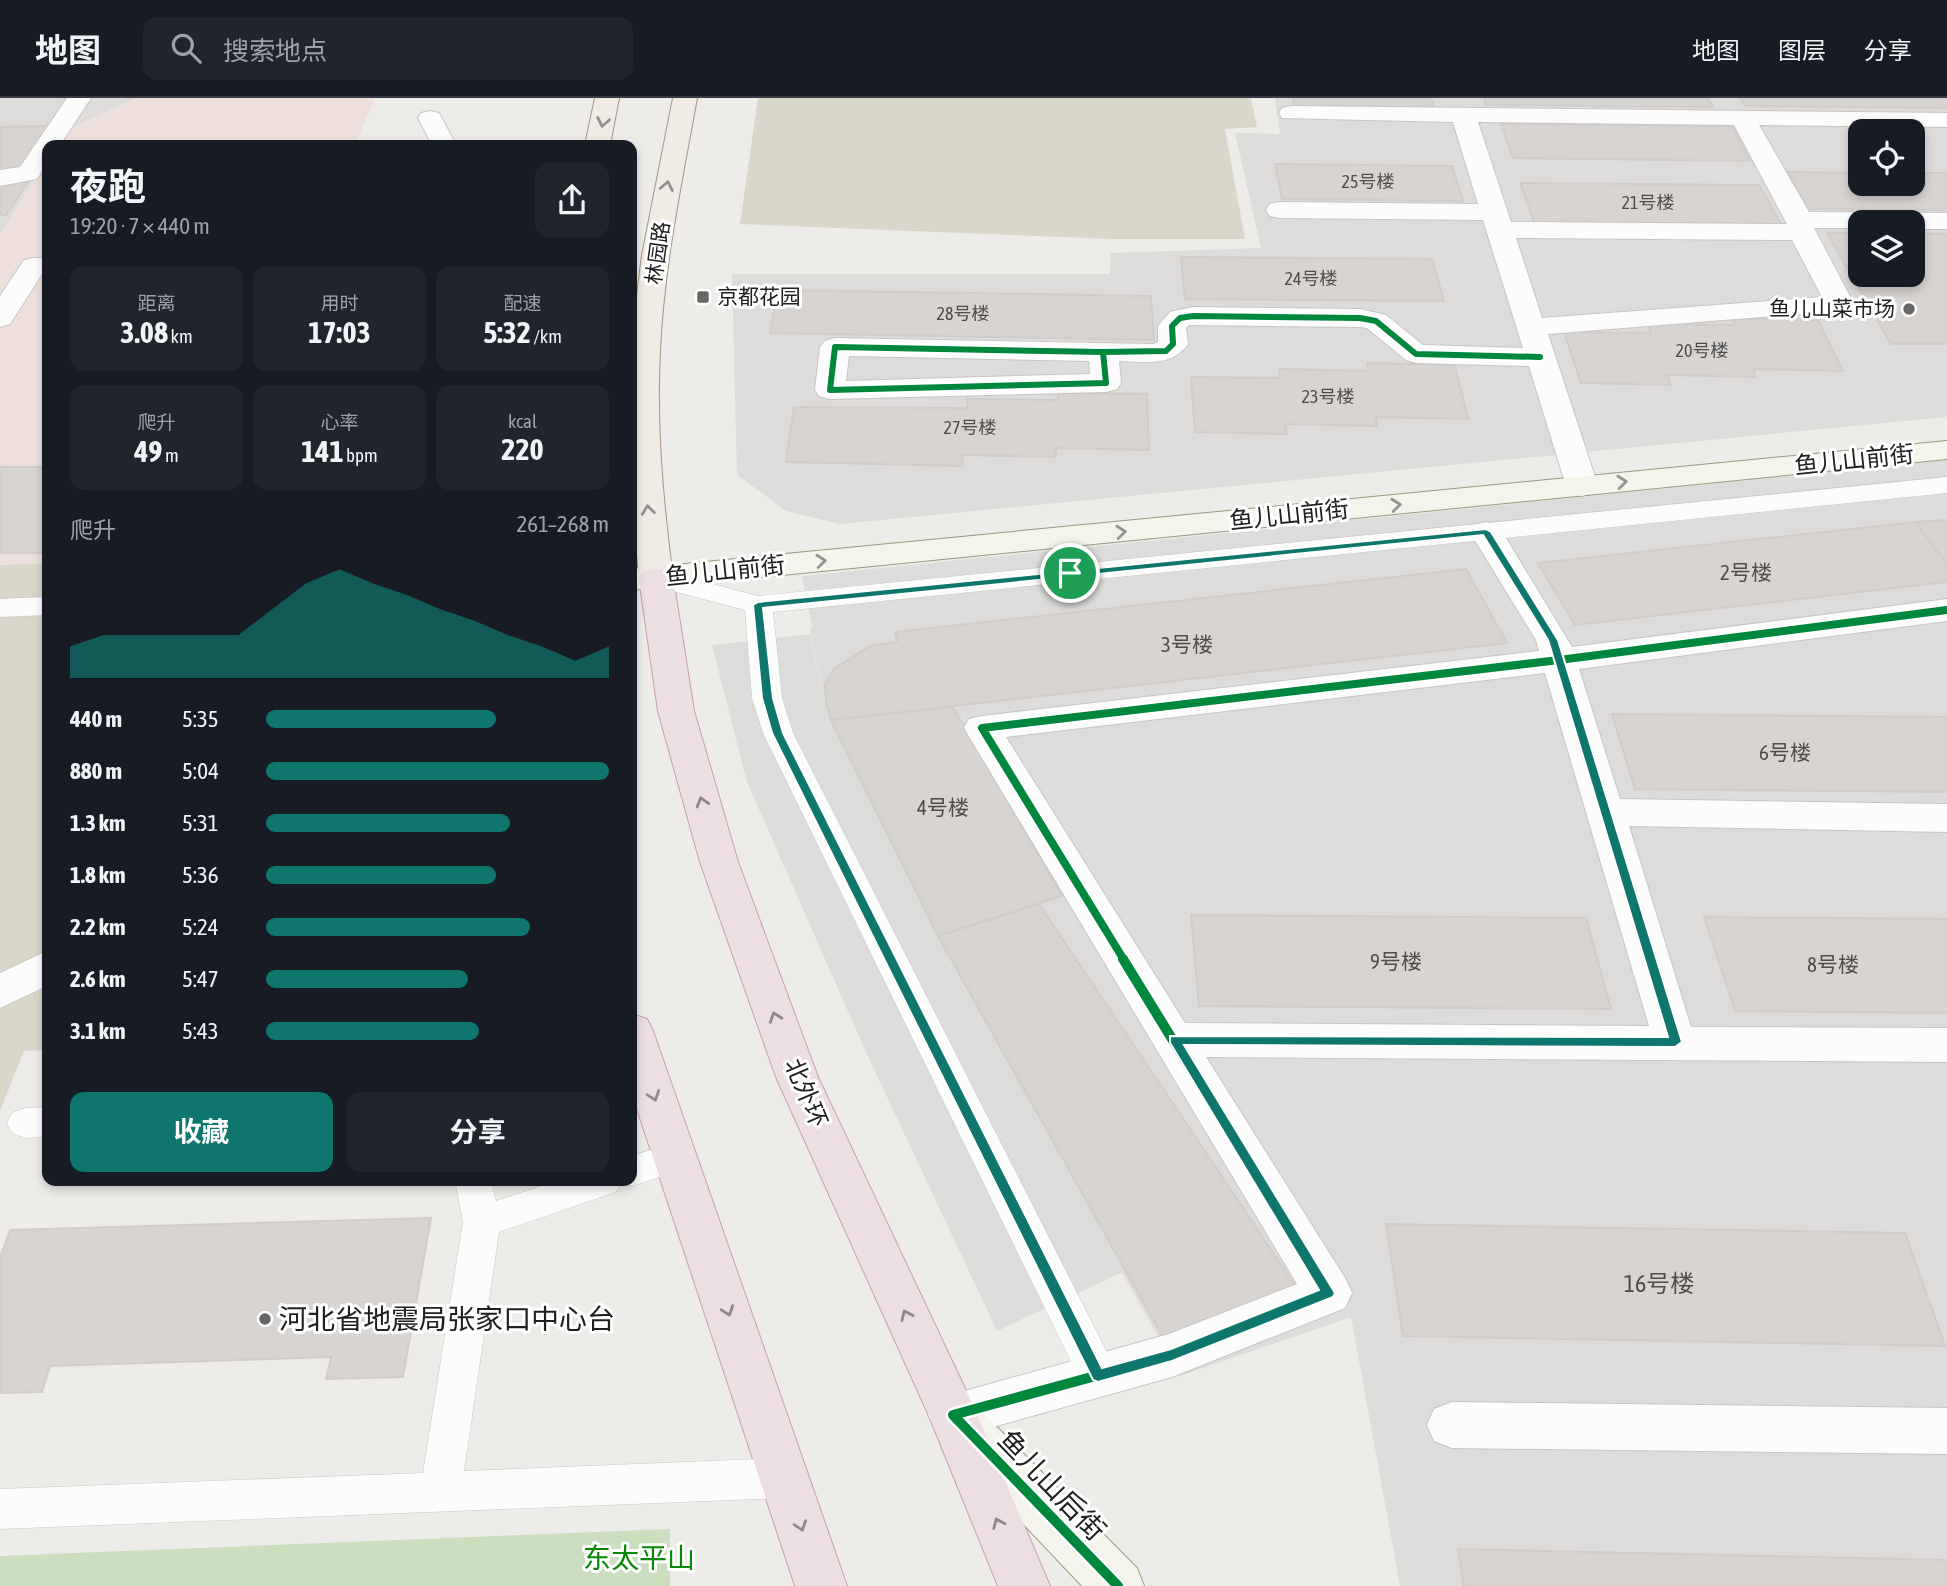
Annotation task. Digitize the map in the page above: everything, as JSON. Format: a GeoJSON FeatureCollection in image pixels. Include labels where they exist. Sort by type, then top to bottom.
{"type":"FeatureCollection","features":[{"type":"Feature","properties":{"kind":"highway","name":"北外环"},"geometry":{"type":"LineString","coordinates":[[644,579],[676,711],[719,862],[797,1077],[953,1415],[1024,1586]]}},
{"type":"Feature","properties":{"kind":"highway"},"geometry":{"type":"LineString","coordinates":[[637,1046],[821,1586]]}},
{"type":"Feature","properties":{"kind":"main road"},"geometry":{"type":"LineString","coordinates":[[599,140],[607,98]]}},
{"type":"Feature","properties":{"kind":"main road","name":"林园路"},"geometry":{"type":"LineString","coordinates":[[644,579],[645,350],[665,198],[685,98]]}},
{"type":"Feature","properties":{"kind":"street"},"geometry":{"type":"LineString","coordinates":[[51,140],[79,98]]}},
{"type":"Feature","properties":{"kind":"street"},"geometry":{"type":"LineString","coordinates":[[1291,113],[1947,120]]}},
{"type":"Feature","properties":{"kind":"street"},"geometry":{"type":"LineString","coordinates":[[1463,115],[1582,486]]}},
{"type":"Feature","properties":{"kind":"street"},"geometry":{"type":"LineString","coordinates":[[430,118],[441,140]]}},
{"type":"Feature","properties":{"kind":"street"},"geometry":{"type":"LineString","coordinates":[[1531,327],[1840,304],[1800,226],[1749,144],[1742,118]]}},
{"type":"Feature","properties":{"kind":"street"},"geometry":{"type":"LineString","coordinates":[[0,178],[28,174],[42,153]]}},
{"type":"Feature","properties":{"kind":"street"},"geometry":{"type":"LineString","coordinates":[[1279,210],[1497,221],[1800,226],[1947,221]]}},
{"type":"Feature","properties":{"kind":"street"},"geometry":{"type":"LineString","coordinates":[[0,318],[34,265],[42,265]]}},
{"type":"Feature","properties":{"kind":"street"},"geometry":{"type":"LineString","coordinates":[[1103,352],[1106,383],[830,390],[835,347],[1166,351],[1173,344],[1171,326],[1181,318],[1193,316],[1360,318],[1376,321],[1416,354],[1541,357]]}},
{"type":"Feature","properties":{"kind":"street","name":"鱼儿山前街"},"geometry":{"type":"LineString","coordinates":[[644,579],[1947,450]]}},
{"type":"Feature","properties":{"kind":"street"},"geometry":{"type":"LineString","coordinates":[[1486,532],[1553,640],[1675,1042]]}},
{"type":"Feature","properties":{"kind":"street"},"geometry":{"type":"LineString","coordinates":[[953,1415],[1172,1355],[1328,1293],[982,728],[1559,660],[1947,610]]}},
{"type":"Feature","properties":{"kind":"street"},"geometry":{"type":"LineString","coordinates":[[1605,812],[1947,818]]}},
{"type":"Feature","properties":{"kind":"street"},"geometry":{"type":"LineString","coordinates":[[0,992],[42,970]]}},
{"type":"Feature","properties":{"kind":"street"},"geometry":{"type":"LineString","coordinates":[[1174,1040],[1947,1045]]}},
{"type":"Feature","properties":{"kind":"street","name":"鱼儿山后街"},"geometry":{"type":"LineString","coordinates":[[953,1415],[1118,1586]]}},
{"type":"Feature","properties":{"kind":"street"},"geometry":{"type":"LineString","coordinates":[[1452,1425],[1947,1431]]}},
{"type":"Feature","properties":{"kind":"lane"},"geometry":{"type":"LineString","coordinates":[[644,579],[758,605],[1947,485]]}},
{"type":"Feature","properties":{"kind":"lane"},"geometry":{"type":"LineString","coordinates":[[758,605],[767,698],[778,733],[1098,1376]]}},
{"type":"Feature","properties":{"kind":"lane"},"geometry":{"type":"LineString","coordinates":[[0,608],[42,606]]}},
{"type":"Feature","properties":{"kind":"lane"},"geometry":{"type":"LineString","coordinates":[[637,1169],[675,1157]]}},
{"type":"Feature","properties":{"kind":"lane"},"geometry":{"type":"LineString","coordinates":[[440,1493],[482,1222],[474,1186]]}},
{"type":"Feature","properties":{"kind":"lane"},"geometry":{"type":"LineString","coordinates":[[482,1222],[588,1186]]}},
{"type":"Feature","properties":{"kind":"lane"},"geometry":{"type":"LineString","coordinates":[[0,1509],[784,1478]]}},
{"type":"Feature","properties":{"kind":"shaded area"},"geometry":{"type":"Polygon","coordinates":[[[0,98],[137,98],[67,130],[60,140],[42,140],[42,168],[0,235],[0,98]]]}},
{"type":"Feature","properties":{"kind":"shaded area"},"geometry":{"type":"Polygon","coordinates":[[[137,98],[375,98],[357,140],[60,140],[66,130],[137,98]]]}},
{"type":"Feature","properties":{"kind":"shaded area"},"geometry":{"type":"Polygon","coordinates":[[[758,98],[1251,98],[1257,127],[1225,129],[1245,239],[1112,239],[740,224],[758,98]]]}},
{"type":"Feature","properties":{"kind":"shaded area"},"geometry":{"type":"Polygon","coordinates":[[[1275,98],[1947,98],[1947,417],[840,524],[786,511],[737,475],[732,274],[1110,274],[1111,253],[1261,248],[1235,133],[1280,134],[1275,98]]]}},
{"type":"Feature","properties":{"kind":"shaded area"},"geometry":{"type":"Polygon","coordinates":[[[42,168],[42,563],[0,565],[0,235],[42,168]]]}},
{"type":"Feature","properties":{"kind":"shaded area"},"geometry":{"type":"Polygon","coordinates":[[[1947,460],[1947,504],[812,627],[802,576],[1947,460]]]}},
{"type":"Feature","properties":{"kind":"shaded area"},"geometry":{"type":"Polygon","coordinates":[[[1947,504],[1947,1586],[1400,1586],[1351,1317],[1180,1376],[978,1015],[828,720],[810,630],[812,627],[1947,504]]]}},
{"type":"Feature","properties":{"kind":"shaded area"},"geometry":{"type":"Polygon","coordinates":[[[42,563],[42,1050],[24,1051],[0,1111],[0,565],[42,563]]]}},
{"type":"Feature","properties":{"kind":"shaded area"},"geometry":{"type":"Polygon","coordinates":[[[810,634],[828,720],[978,1015],[1123,1272],[997,1331],[865,1050],[747,782],[712,645],[810,634]]]}},
{"type":"Feature","properties":{"kind":"green space","name":"东太平山"},"geometry":{"type":"Polygon","coordinates":[[[670,1529],[670,1586],[0,1586],[0,1556],[670,1529]]]}},
{"type":"Feature","properties":{"kind":"building"},"geometry":{"type":"Polygon","coordinates":[[[1293,98],[1431,98],[1434,107],[1294,106],[1293,98]]]}},
{"type":"Feature","properties":{"kind":"building"},"geometry":{"type":"Polygon","coordinates":[[[1484,98],[1708,98],[1713,107],[1486,105],[1484,98]]]}},
{"type":"Feature","properties":{"kind":"building"},"geometry":{"type":"Polygon","coordinates":[[[1740,98],[1947,98],[1947,108],[1745,106],[1740,98]]]}},
{"type":"Feature","properties":{"kind":"building"},"geometry":{"type":"Polygon","coordinates":[[[1501,124],[1732,126],[1750,161],[1513,158],[1501,124]]]}},
{"type":"Feature","properties":{"kind":"building"},"geometry":{"type":"Polygon","coordinates":[[[50,126],[22,171],[0,172],[0,127],[50,126]]]}},
{"type":"Feature","properties":{"kind":"building"},"geometry":{"type":"Polygon","coordinates":[[[1275,164],[1452,166],[1463,201],[1282,199],[1275,164]]]}},
{"type":"Feature","properties":{"kind":"building"},"geometry":{"type":"Polygon","coordinates":[[[1788,172],[1848,173],[1848,196],[1925,196],[1925,173],[1947,173],[1947,210],[1808,209],[1788,172]]]}},
{"type":"Feature","properties":{"kind":"building"},"geometry":{"type":"Polygon","coordinates":[[[0,182],[28,182],[6,215],[0,215],[0,182]]]}},
{"type":"Feature","properties":{"kind":"building"},"geometry":{"type":"Polygon","coordinates":[[[1520,183],[1759,185],[1781,224],[1534,222],[1520,183]]]}},
{"type":"Feature","properties":{"kind":"building","name":"鱼儿山菜市场"},"geometry":{"type":"Polygon","coordinates":[[[1827,233],[1848,233],[1848,269],[1827,233]]]}},
{"type":"Feature","properties":{"kind":"building","name":"鱼儿山菜市场"},"geometry":{"type":"Polygon","coordinates":[[[1925,233],[1947,234],[1947,344],[1891,344],[1858,287],[1925,287],[1925,233]]]}},
{"type":"Feature","properties":{"kind":"building"},"geometry":{"type":"Polygon","coordinates":[[[1181,257],[1432,259],[1444,301],[1185,299],[1181,257]]]}},
{"type":"Feature","properties":{"kind":"building"},"geometry":{"type":"Polygon","coordinates":[[[778,290],[1151,296],[1154,340],[770,333],[778,290]]]}},
{"type":"Feature","properties":{"kind":"building"},"geometry":{"type":"Polygon","coordinates":[[[1732,318],[1818,320],[1843,371],[1753,369],[1756,377],[1667,375],[1671,385],[1581,383],[1564,332],[1651,333],[1648,324],[1735,325],[1732,318]]]}},
{"type":"Feature","properties":{"kind":"building"},"geometry":{"type":"Polygon","coordinates":[[[1367,363],[1455,365],[1468,419],[1376,417],[1377,426],[1285,424],[1287,434],[1195,432],[1191,377],[1280,378],[1279,369],[1368,371],[1367,363]]]}},
{"type":"Feature","properties":{"kind":"building"},"geometry":{"type":"Polygon","coordinates":[[[1058,393],[1147,394],[1149,450],[1056,448],[1056,457],[963,455],[962,466],[786,462],[794,407],[967,408],[967,399],[1058,400],[1058,393]]]}},
{"type":"Feature","properties":{"kind":"building"},"geometry":{"type":"Polygon","coordinates":[[[0,467],[42,467],[42,553],[0,553],[0,467]]]}},
{"type":"Feature","properties":{"kind":"building"},"geometry":{"type":"Polygon","coordinates":[[[1947,520],[1947,564],[1915,522],[1947,520]]]}},
{"type":"Feature","properties":{"kind":"building"},"geometry":{"type":"Polygon","coordinates":[[[1915,522],[1947,564],[1947,582],[1575,625],[1538,563],[1915,522]]]}},
{"type":"Feature","properties":{"kind":"building"},"geometry":{"type":"Polygon","coordinates":[[[1466,569],[1507,643],[831,720],[826,703],[825,685],[834,669],[870,646],[897,642],[895,632],[1466,569]]]}},
{"type":"Feature","properties":{"kind":"building"},"geometry":{"type":"Polygon","coordinates":[[[953,707],[1062,896],[938,936],[831,720],[953,707]]]}},
{"type":"Feature","properties":{"kind":"building"},"geometry":{"type":"Polygon","coordinates":[[[1612,714],[1947,717],[1947,792],[1635,789],[1612,714]]]}},
{"type":"Feature","properties":{"kind":"building"},"geometry":{"type":"Polygon","coordinates":[[[1039,904],[1302,1296],[1169,1348],[938,936],[1039,904]]]}},
{"type":"Feature","properties":{"kind":"building"},"geometry":{"type":"Polygon","coordinates":[[[1191,915],[1586,918],[1611,1009],[1199,1006],[1191,915]]]}},
{"type":"Feature","properties":{"kind":"building"},"geometry":{"type":"Polygon","coordinates":[[[1704,917],[1947,919],[1947,1013],[1735,1011],[1704,917]]]}},
{"type":"Feature","properties":{"kind":"building"},"geometry":{"type":"Polygon","coordinates":[[[431,1218],[403,1377],[326,1379],[331,1357],[50,1366],[42,1392],[0,1393],[0,1258],[10,1230],[431,1218]]]}},
{"type":"Feature","properties":{"kind":"building"},"geometry":{"type":"Polygon","coordinates":[[[1386,1224],[1905,1233],[1945,1346],[1403,1336],[1386,1224]]]}},
{"type":"Feature","properties":{"kind":"building"},"geometry":{"type":"Polygon","coordinates":[[[1458,1549],[1947,1560],[1947,1586],[1464,1586],[1458,1549]]]}},
{"type":"Feature","properties":{"kind":"cycle path"},"geometry":{"type":"LineString","coordinates":[[1103,352],[1106,383],[830,390],[835,347],[1153,353],[1166,351],[1173,344],[1172,326],[1180,318],[1193,316],[1360,318],[1376,321],[1416,354],[1540,357]]}},
{"type":"Feature","properties":{"kind":"cycle path"},"geometry":{"type":"LineString","coordinates":[[1118,1586],[953,1415],[1172,1355],[1328,1293],[982,728],[1559,660],[1947,610]]}},
{"type":"Feature","properties":{"kind":"place","name":"京都花园"},"geometry":{"type":"Point","coordinates":[703,297]}},
{"type":"Feature","properties":{"kind":"place","name":"鱼儿山菜市场"},"geometry":{"type":"Point","coordinates":[1909,309]}},
{"type":"Feature","properties":{"kind":"place","name":"河北省地震局张家口中心台"},"geometry":{"type":"Point","coordinates":[265,1319]}},
{"type":"Feature","properties":{"kind":"route"},"geometry":{"type":"LineString","coordinates":[[1486,532],[1553,640],[1675,1042],[1174,1040],[1328,1293],[1172,1355],[1098,1376],[778,733],[767,698],[758,605],[1070,573],[1486,532]]}}]}
